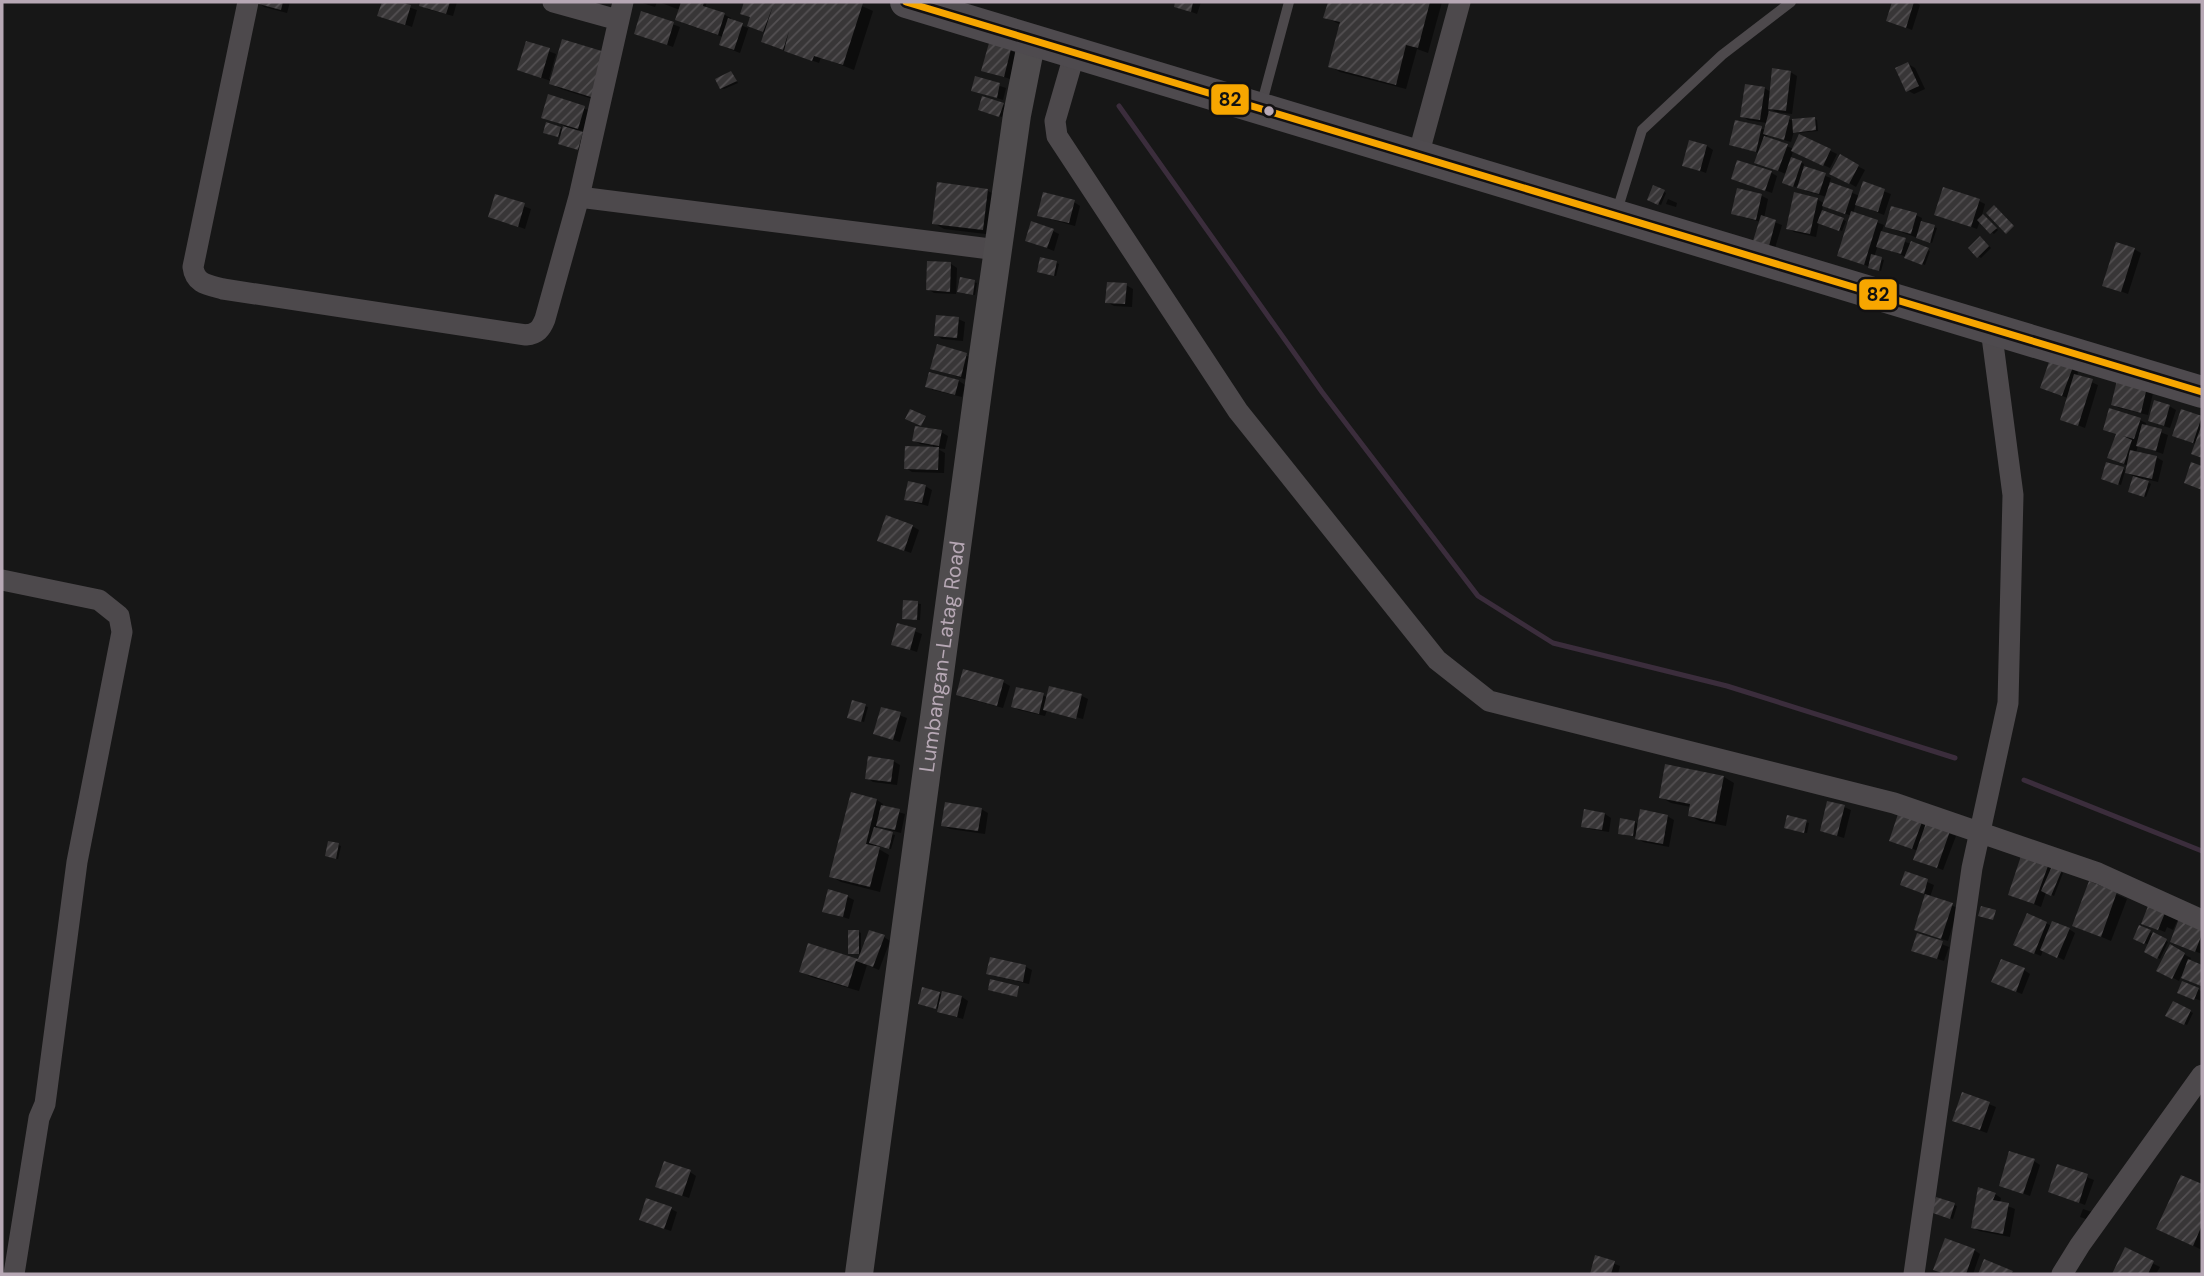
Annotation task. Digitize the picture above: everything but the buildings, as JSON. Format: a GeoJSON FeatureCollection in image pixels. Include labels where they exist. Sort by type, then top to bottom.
{"type":"FeatureCollection","features":[{"type":"Feature","properties":{"kind":"main road"},"geometry":{"type":"LineString","coordinates":[[906,2],[951,9],[1032,39],[1260,109],[2202,392]]}},
{"type":"Feature","properties":{"kind":"street"},"geometry":{"type":"LineString","coordinates":[[248,2],[193,267],[194,276],[203,284],[223,289],[517,335],[533,334],[541,329],[545,319],[579,197],[621,11],[553,2]]}},
{"type":"Feature","properties":{"kind":"street"},"geometry":{"type":"LineString","coordinates":[[1418,156],[1460,2]]}},
{"type":"Feature","properties":{"kind":"street","name":"Lumbangan-Latag Road"},"geometry":{"type":"LineString","coordinates":[[859,1274],[998,250],[1017,115],[1032,39]]}},
{"type":"Feature","properties":{"kind":"street"},"geometry":{"type":"LineString","coordinates":[[1075,52],[1055,121],[1057,136],[1238,411],[1437,660],[1489,701],[1894,803],[2098,873],[2202,920]]}},
{"type":"Feature","properties":{"kind":"street"},"geometry":{"type":"LineString","coordinates":[[579,197],[998,250]]}},
{"type":"Feature","properties":{"kind":"street"},"geometry":{"type":"LineString","coordinates":[[1914,1274],[1972,868],[2008,703],[2013,495],[1991,329]]}},
{"type":"Feature","properties":{"kind":"street"},"geometry":{"type":"LineString","coordinates":[[2,580],[99,600],[119,616],[122,632],[77,862],[45,1104],[39,1118],[14,1274]]}},
{"type":"Feature","properties":{"kind":"street"},"geometry":{"type":"LineString","coordinates":[[2062,1274],[2202,1075]]}},
{"type":"Feature","properties":{"kind":"lane"},"geometry":{"type":"LineString","coordinates":[[1260,109],[1289,2]]}},
{"type":"Feature","properties":{"kind":"lane"},"geometry":{"type":"LineString","coordinates":[[1615,216],[1642,130],[1722,55],[1791,2]]}},
{"type":"Feature","properties":{"kind":"waterway"},"geometry":{"type":"LineString","coordinates":[[1119,106],[1322,392],[1478,596],[1553,643],[1727,686],[1955,758]]}},
{"type":"Feature","properties":{"kind":"waterway"},"geometry":{"type":"LineString","coordinates":[[2024,780],[2202,851]]}},
{"type":"Feature","properties":{"kind":"transit line","name":"82"},"geometry":{"type":"LineString","coordinates":[[906,2],[2202,392]]}}]}
